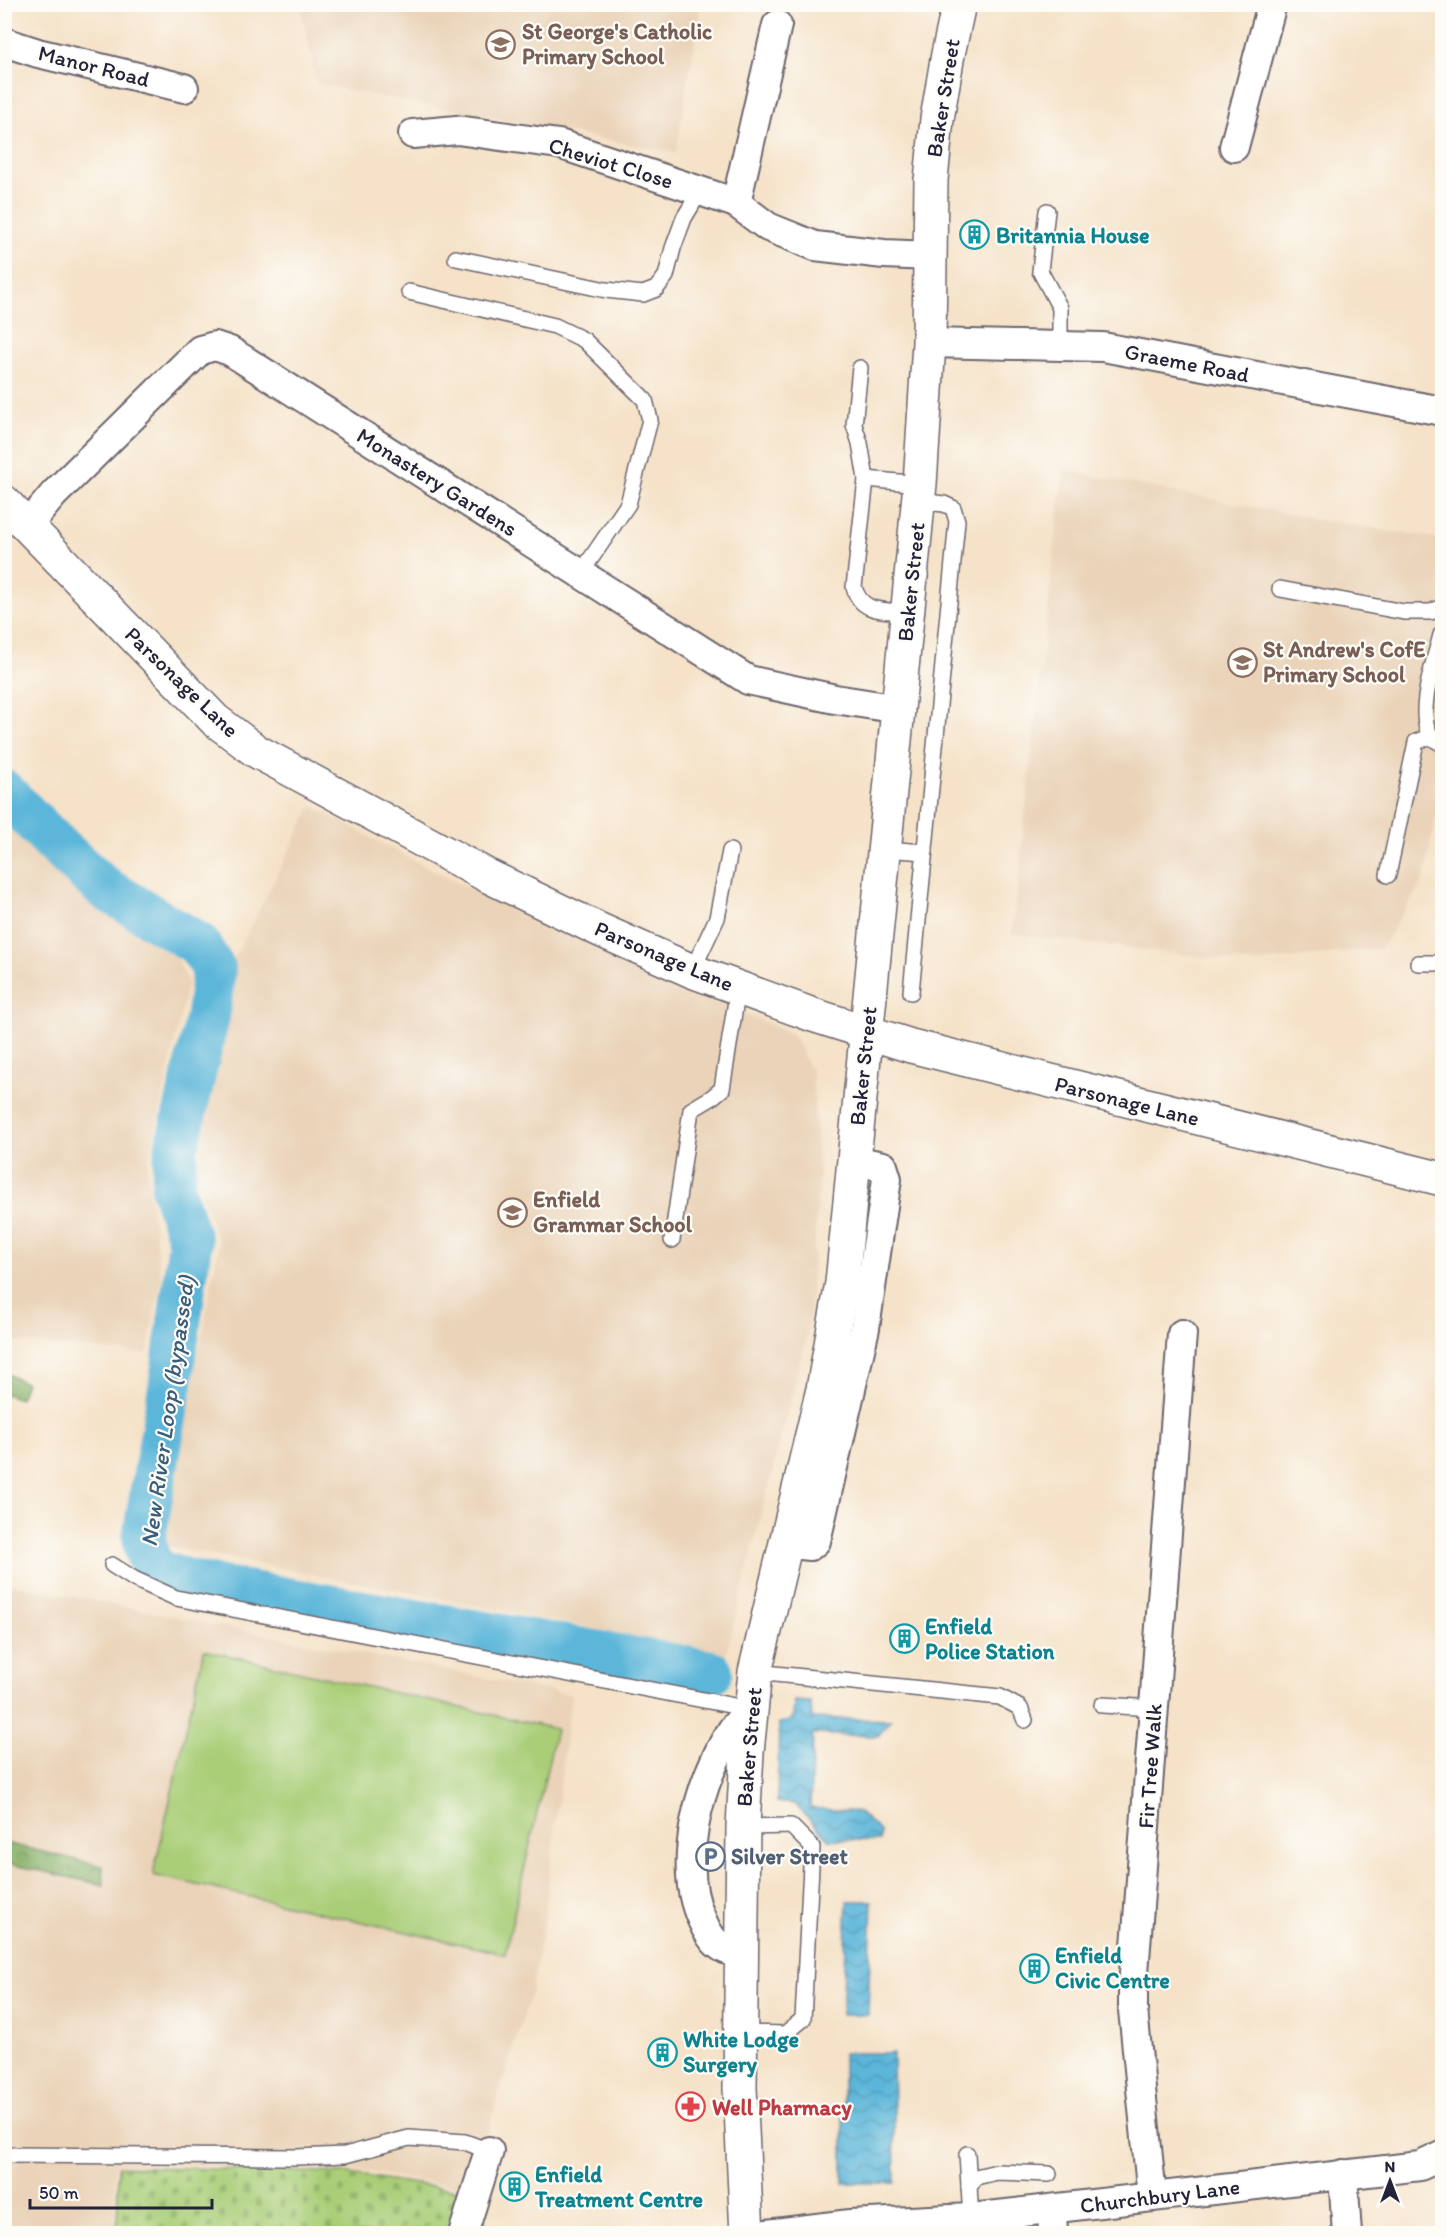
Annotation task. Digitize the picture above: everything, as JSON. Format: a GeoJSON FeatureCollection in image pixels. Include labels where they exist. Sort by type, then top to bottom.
{"type":"FeatureCollection","features":[{"type":"Feature","properties":{"kind":"street","name":"Baker Street"},"geometry":{"type":"LineString","coordinates":[[741,1954],[742,1827],[750,1709],[755,1672],[784,1542],[837,1392],[842,1283],[853,1160],[920,493],[929,343],[932,180],[937,119],[959,4]]}},
{"type":"Feature","properties":{"kind":"street"},"geometry":{"type":"LineString","coordinates":[[1234,147],[1272,4]]}},
{"type":"Feature","properties":{"kind":"street"},"geometry":{"type":"LineString","coordinates":[[736,203],[777,25]]}},
{"type":"Feature","properties":{"kind":"street","name":"Manor Road"},"geometry":{"type":"LineString","coordinates":[[4,42],[38,53],[184,88]]}},
{"type":"Feature","properties":{"kind":"street","name":"Cheviot Close"},"geometry":{"type":"LineString","coordinates":[[413,134],[457,130],[559,144],[736,203],[768,227],[815,246],[884,254],[931,256]]}},
{"type":"Feature","properties":{"kind":"street","name":"Graeme Road"},"geometry":{"type":"LineString","coordinates":[[929,343],[1103,347],[1443,411]]}},
{"type":"Feature","properties":{"kind":"street","name":"Monastery Gardens"},"geometry":{"type":"LineString","coordinates":[[28,525],[54,494],[200,350],[215,346],[230,351],[748,680],[835,699],[899,709]]}},
{"type":"Feature","properties":{"kind":"street","name":"Parsonage Lane"},"geometry":{"type":"LineString","coordinates":[[4,502],[215,720],[256,751],[488,876],[600,930],[692,971],[738,988],[866,1032],[940,1054],[1443,1179]]}},
{"type":"Feature","properties":{"kind":"street","name":"Fir Tree Walk"},"geometry":{"type":"LineString","coordinates":[[1152,2198],[1133,2010],[1133,1986],[1182,1334]]}},
{"type":"Feature","properties":{"kind":"street"},"geometry":{"type":"LineString","coordinates":[[747,2234],[740,2088],[741,1954],[725,1951],[709,1935],[695,1905],[691,1869],[695,1821],[707,1783],[732,1730],[750,1709]]}},
{"type":"Feature","properties":{"kind":"street"},"geometry":{"type":"LineString","coordinates":[[463,2234],[489,2151]]}},
{"type":"Feature","properties":{"kind":"street","name":"Churchbury Lane"},"geometry":{"type":"LineString","coordinates":[[767,2234],[971,2218],[1053,2222],[1152,2198],[1420,2166],[1443,2156]]}},
{"type":"Feature","properties":{"kind":"street"},"geometry":{"type":"LineString","coordinates":[[1343,2174],[1347,2234]]}},
{"type":"Feature","properties":{"kind":"lane"},"geometry":{"type":"LineString","coordinates":[[456,258],[606,290],[643,294],[656,289],[666,276],[672,248],[684,218],[693,203],[694,189]]}},
{"type":"Feature","properties":{"kind":"lane"},"geometry":{"type":"LineString","coordinates":[[1047,211],[1040,271],[1060,308],[1060,345]]}},
{"type":"Feature","properties":{"kind":"lane"},"geometry":{"type":"LineString","coordinates":[[409,292],[555,326],[584,340],[645,400],[650,420],[628,504],[581,573]]}},
{"type":"Feature","properties":{"kind":"lane"},"geometry":{"type":"LineString","coordinates":[[860,368],[854,425],[860,443],[866,479],[854,587],[862,604],[875,609],[908,612]]}},
{"type":"Feature","properties":{"kind":"lane"},"geometry":{"type":"LineString","coordinates":[[866,479],[920,493],[953,508],[957,522],[911,992]]}},
{"type":"Feature","properties":{"kind":"lane"},"geometry":{"type":"LineString","coordinates":[[1280,590],[1404,612],[1431,612],[1443,607]]}},
{"type":"Feature","properties":{"kind":"lane"},"geometry":{"type":"LineString","coordinates":[[1388,875],[1416,742],[1437,740],[1426,723],[1424,708],[1441,634]]}},
{"type":"Feature","properties":{"kind":"lane"},"geometry":{"type":"LineString","coordinates":[[884,849],[925,852]]}},
{"type":"Feature","properties":{"kind":"lane"},"geometry":{"type":"LineString","coordinates":[[692,971],[717,918],[730,851]]}},
{"type":"Feature","properties":{"kind":"lane"},"geometry":{"type":"LineString","coordinates":[[1418,963],[1443,963]]}},
{"type":"Feature","properties":{"kind":"lane"},"geometry":{"type":"LineString","coordinates":[[672,1240],[691,1110],[722,1089],[738,988]]}},
{"type":"Feature","properties":{"kind":"lane"},"geometry":{"type":"LineString","coordinates":[[112,1565],[134,1579],[176,1598],[750,1709]]}},
{"type":"Feature","properties":{"kind":"lane"},"geometry":{"type":"LineString","coordinates":[[755,1672],[1000,1697],[1020,1708],[1025,1719]]}},
{"type":"Feature","properties":{"kind":"lane"},"geometry":{"type":"LineString","coordinates":[[1102,1706],[1155,1708]]}},
{"type":"Feature","properties":{"kind":"lane"},"geometry":{"type":"LineString","coordinates":[[740,2033],[785,2034],[803,2019],[812,1847],[791,1826],[742,1827]]}},
{"type":"Feature","properties":{"kind":"lane"},"geometry":{"type":"LineString","coordinates":[[4,2155],[297,2157],[345,2155],[409,2138],[465,2142],[489,2151]]}},
{"type":"Feature","properties":{"kind":"lane"},"geometry":{"type":"LineString","coordinates":[[966,2154],[971,2218]]}},
{"type":"Feature","properties":{"kind":"lane"},"geometry":{"type":"LineString","coordinates":[[969,2187],[976,2177],[997,2172],[1049,2174]]}},
{"type":"Feature","properties":{"kind":"shaded area","name":"St George's Catholic Primary School"},"geometry":{"type":"Polygon","coordinates":[[[300,5],[701,5],[676,153],[317,84],[300,5]]]}},
{"type":"Feature","properties":{"kind":"shaded area","name":"St Andrew's CofE Primary School"},"geometry":{"type":"Polygon","coordinates":[[[1063,470],[1314,519],[1442,539],[1442,785],[1424,879],[1381,948],[1252,963],[1012,934],[1063,470]]]}},
{"type":"Feature","properties":{"kind":"shaded area","name":"Enfield Grammar School"},"geometry":{"type":"Polygon","coordinates":[[[312,806],[430,869],[501,903],[683,987],[793,1034],[812,1073],[819,1177],[809,1326],[726,1654],[162,1545],[219,1246],[196,1176],[233,961],[312,806]]]}},
{"type":"Feature","properties":{"kind":"shaded area"},"geometry":{"type":"Polygon","coordinates":[[[5,813],[80,896],[176,957],[188,981],[147,1170],[161,1280],[147,1354],[5,1340],[5,813]]]}},
{"type":"Feature","properties":{"kind":"shaded area"},"geometry":{"type":"Polygon","coordinates":[[[4,1583],[571,1695],[544,1920],[532,1990],[495,2106],[472,2189],[344,2168],[115,2163],[114,2233],[5,2233],[4,1583]]]}},
{"type":"Feature","properties":{"kind":"green space"},"geometry":{"type":"Polygon","coordinates":[[[5,1373],[26,1383],[20,1399],[5,1394],[5,1373]]]}},
{"type":"Feature","properties":{"kind":"green space"},"geometry":{"type":"Polygon","coordinates":[[[204,1650],[556,1729],[505,1954],[153,1875],[204,1650]]]}},
{"type":"Feature","properties":{"kind":"green space"},"geometry":{"type":"Polygon","coordinates":[[[5,1843],[103,1866],[104,1885],[5,1863],[5,1843]]]}},
{"type":"Feature","properties":{"kind":"green space"},"geometry":{"type":"Polygon","coordinates":[[[118,2166],[344,2173],[471,2192],[458,2233],[117,2234],[118,2166]]]}},
{"type":"Feature","properties":{"kind":"water"},"geometry":{"type":"Polygon","coordinates":[[[794,1701],[811,1702],[812,1718],[891,1720],[878,1736],[813,1734],[810,1808],[859,1812],[880,1831],[880,1841],[829,1839],[795,1804],[777,1802],[779,1723],[793,1718],[794,1701]]]}},
{"type":"Feature","properties":{"kind":"water"},"geometry":{"type":"Polygon","coordinates":[[[847,1901],[872,1901],[868,2015],[842,2015],[847,1901]]]}},
{"type":"Feature","properties":{"kind":"water"},"geometry":{"type":"Polygon","coordinates":[[[843,2053],[893,2053],[895,2183],[843,2183],[843,2053]]]}},
{"type":"Feature","properties":{"kind":"waterway","name":"New River Loop (bypassed)"},"geometry":{"type":"LineString","coordinates":[[4,792],[104,888],[198,944],[214,969],[208,1016],[176,1150],[173,1189],[190,1242],[171,1382],[144,1537],[149,1559],[154,1566],[168,1575],[199,1584],[711,1672]]}},
{"type":"Feature","properties":{"kind":"place","name":"St George's Catholic Primary School"},"geometry":{"type":"Point","coordinates":[501,44]}},
{"type":"Feature","properties":{"kind":"place","name":"Britannia House"},"geometry":{"type":"Point","coordinates":[975,235]}},
{"type":"Feature","properties":{"kind":"place","name":"St Andrew's CofE Primary School"},"geometry":{"type":"Point","coordinates":[1242,662]}},
{"type":"Feature","properties":{"kind":"place","name":"Enfield Grammar School"},"geometry":{"type":"Point","coordinates":[512,1212]}},
{"type":"Feature","properties":{"kind":"place","name":"Enfield Police Station"},"geometry":{"type":"Point","coordinates":[904,1639]}},
{"type":"Feature","properties":{"kind":"place","name":"Silver Street"},"geometry":{"type":"Point","coordinates":[710,1856]}},
{"type":"Feature","properties":{"kind":"place","name":"Enfield Civic Centre"},"geometry":{"type":"Point","coordinates":[1034,1968]}},
{"type":"Feature","properties":{"kind":"place","name":"White Lodge Surgery"},"geometry":{"type":"Point","coordinates":[662,2052]}},
{"type":"Feature","properties":{"kind":"place","name":"Well Pharmacy"},"geometry":{"type":"Point","coordinates":[691,2107]}},
{"type":"Feature","properties":{"kind":"place","name":"Enfield Treatment Centre"},"geometry":{"type":"Point","coordinates":[514,2187]}}]}
